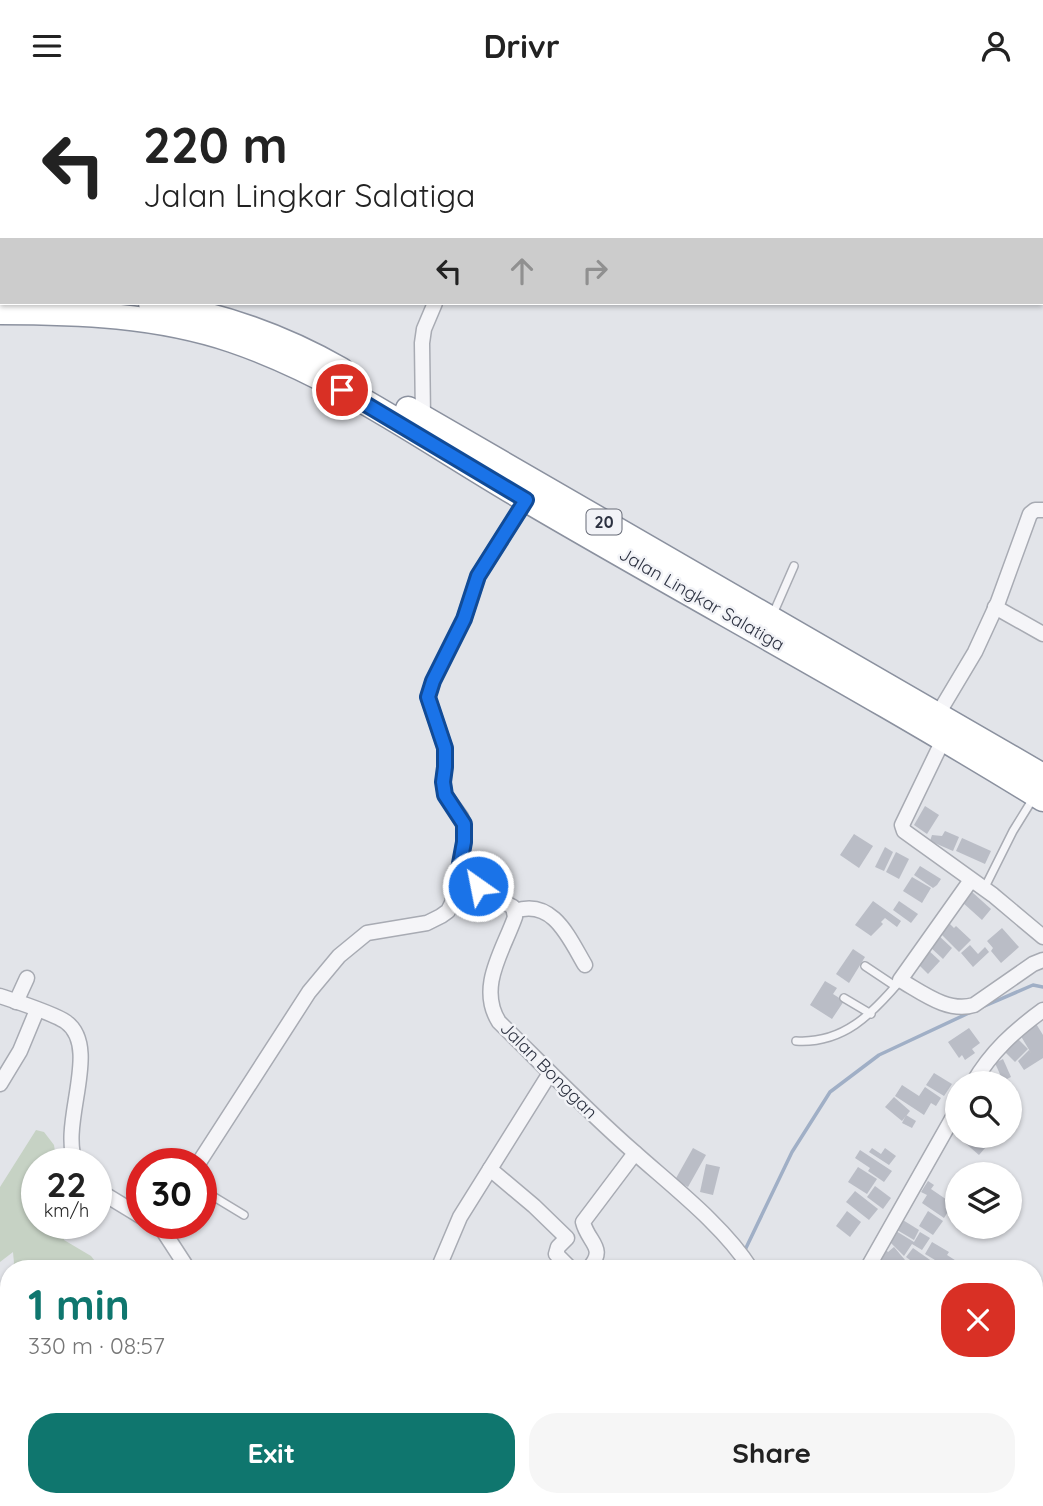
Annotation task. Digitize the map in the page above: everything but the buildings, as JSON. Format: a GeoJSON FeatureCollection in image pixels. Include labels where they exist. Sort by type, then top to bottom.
{"type":"FeatureCollection","features":[{"type":"Feature","properties":{"kind":"highway","name":"Jalan Lingkar Salatiga"},"geometry":{"type":"LineString","coordinates":[[163,305],[188,309],[285,342],[335,367],[423,418],[526,500],[944,738],[1041,790]]}},
{"type":"Feature","properties":{"kind":"highway","name":"Jalan Lingkar Salatiga"},"geometry":{"type":"LineString","coordinates":[[0,312],[97,313],[189,327],[232,340],[322,377],[772,618],[938,713],[1041,790]]}},
{"type":"Feature","properties":{"kind":"street"},"geometry":{"type":"LineString","coordinates":[[423,418],[422,343],[424,329],[434,305]]}},
{"type":"Feature","properties":{"kind":"street"},"geometry":{"type":"LineString","coordinates":[[208,1148],[295,1014],[339,956],[367,933],[427,923],[449,911],[464,842],[464,824],[445,795],[445,748],[428,697],[433,681],[464,619],[478,576],[526,500]]}},
{"type":"Feature","properties":{"kind":"street"},"geometry":{"type":"LineString","coordinates":[[938,713],[975,652],[1030,514],[1035,509],[1043,510]]}},
{"type":"Feature","properties":{"kind":"street"},"geometry":{"type":"LineString","coordinates":[[995,607],[1043,634]]}},
{"type":"Feature","properties":{"kind":"street"},"geometry":{"type":"LineString","coordinates":[[944,738],[902,825],[906,834],[984,888],[1043,937]]}},
{"type":"Feature","properties":{"kind":"street"},"geometry":{"type":"LineString","coordinates":[[459,869],[485,893],[513,907],[515,911],[532,907],[548,912],[585,965]]}},
{"type":"Feature","properties":{"kind":"street"},"geometry":{"type":"LineString","coordinates":[[971,880],[898,983],[938,1002],[964,1009],[1043,960]]}},
{"type":"Feature","properties":{"kind":"street","name":"Jalan Bonggan"},"geometry":{"type":"LineString","coordinates":[[515,911],[494,972],[489,1000],[499,1022],[735,1246],[746,1260]]}},
{"type":"Feature","properties":{"kind":"street"},"geometry":{"type":"LineString","coordinates":[[16,1002],[27,978]]}},
{"type":"Feature","properties":{"kind":"street"},"geometry":{"type":"LineString","coordinates":[[0,996],[64,1021],[77,1036],[80,1047],[71,1148]]}},
{"type":"Feature","properties":{"kind":"street"},"geometry":{"type":"LineString","coordinates":[[0,1084],[20,1051],[37,1010]]}},
{"type":"Feature","properties":{"kind":"street"},"geometry":{"type":"LineString","coordinates":[[982,1071],[1015,1031],[1043,1010]]}},
{"type":"Feature","properties":{"kind":"street"},"geometry":{"type":"LineString","coordinates":[[442,1260],[460,1217],[551,1073]]}},
{"type":"Feature","properties":{"kind":"street"},"geometry":{"type":"LineString","coordinates":[[872,1260],[945,1130]]}},
{"type":"Feature","properties":{"kind":"street"},"geometry":{"type":"LineString","coordinates":[[562,1260],[556,1254],[558,1247],[583,1222],[635,1153]]}},
{"type":"Feature","properties":{"kind":"street"},"geometry":{"type":"LineString","coordinates":[[490,1169],[567,1238]]}},
{"type":"Feature","properties":{"kind":"street"},"geometry":{"type":"LineString","coordinates":[[583,1222],[597,1250],[595,1260]]}},
{"type":"Feature","properties":{"kind":"street"},"geometry":{"type":"LineString","coordinates":[[169,1239],[182,1260]]}},
{"type":"Feature","properties":{"kind":"lane"},"geometry":{"type":"LineString","coordinates":[[772,618],[794,566]]}},
{"type":"Feature","properties":{"kind":"lane"},"geometry":{"type":"LineString","coordinates":[[984,888],[1013,831],[1041,790]]}},
{"type":"Feature","properties":{"kind":"lane"},"geometry":{"type":"LineString","coordinates":[[796,1041],[808,1042],[838,1035],[856,1026],[871,1014],[898,983],[865,966]]}},
{"type":"Feature","properties":{"kind":"lane"},"geometry":{"type":"LineString","coordinates":[[844,998],[871,1014]]}},
{"type":"Feature","properties":{"kind":"lane"},"geometry":{"type":"LineString","coordinates":[[217,1199],[244,1215]]}},
{"type":"Feature","properties":{"kind":"green space"},"geometry":{"type":"Polygon","coordinates":[[[36,1130],[44,1132],[54,1148],[25,1148],[36,1130]]]}},
{"type":"Feature","properties":{"kind":"green space"},"geometry":{"type":"Polygon","coordinates":[[[21,1154],[21,1239],[64,1239],[94,1260],[14,1260],[13,1252],[0,1260],[0,1187],[21,1154]]]}},
{"type":"Feature","properties":{"kind":"waterway"},"geometry":{"type":"LineString","coordinates":[[980,1008],[1033,985],[1043,987]]}},
{"type":"Feature","properties":{"kind":"waterway"},"geometry":{"type":"LineString","coordinates":[[745,1250],[792,1152],[830,1092],[879,1055],[973,1011]]}},
{"type":"Feature","properties":{"kind":"route"},"geometry":{"type":"LineString","coordinates":[[342,390],[526,500],[478,576],[464,619],[433,681],[428,697],[445,748],[445,795],[464,824],[459,869],[478,886]]}}]}
